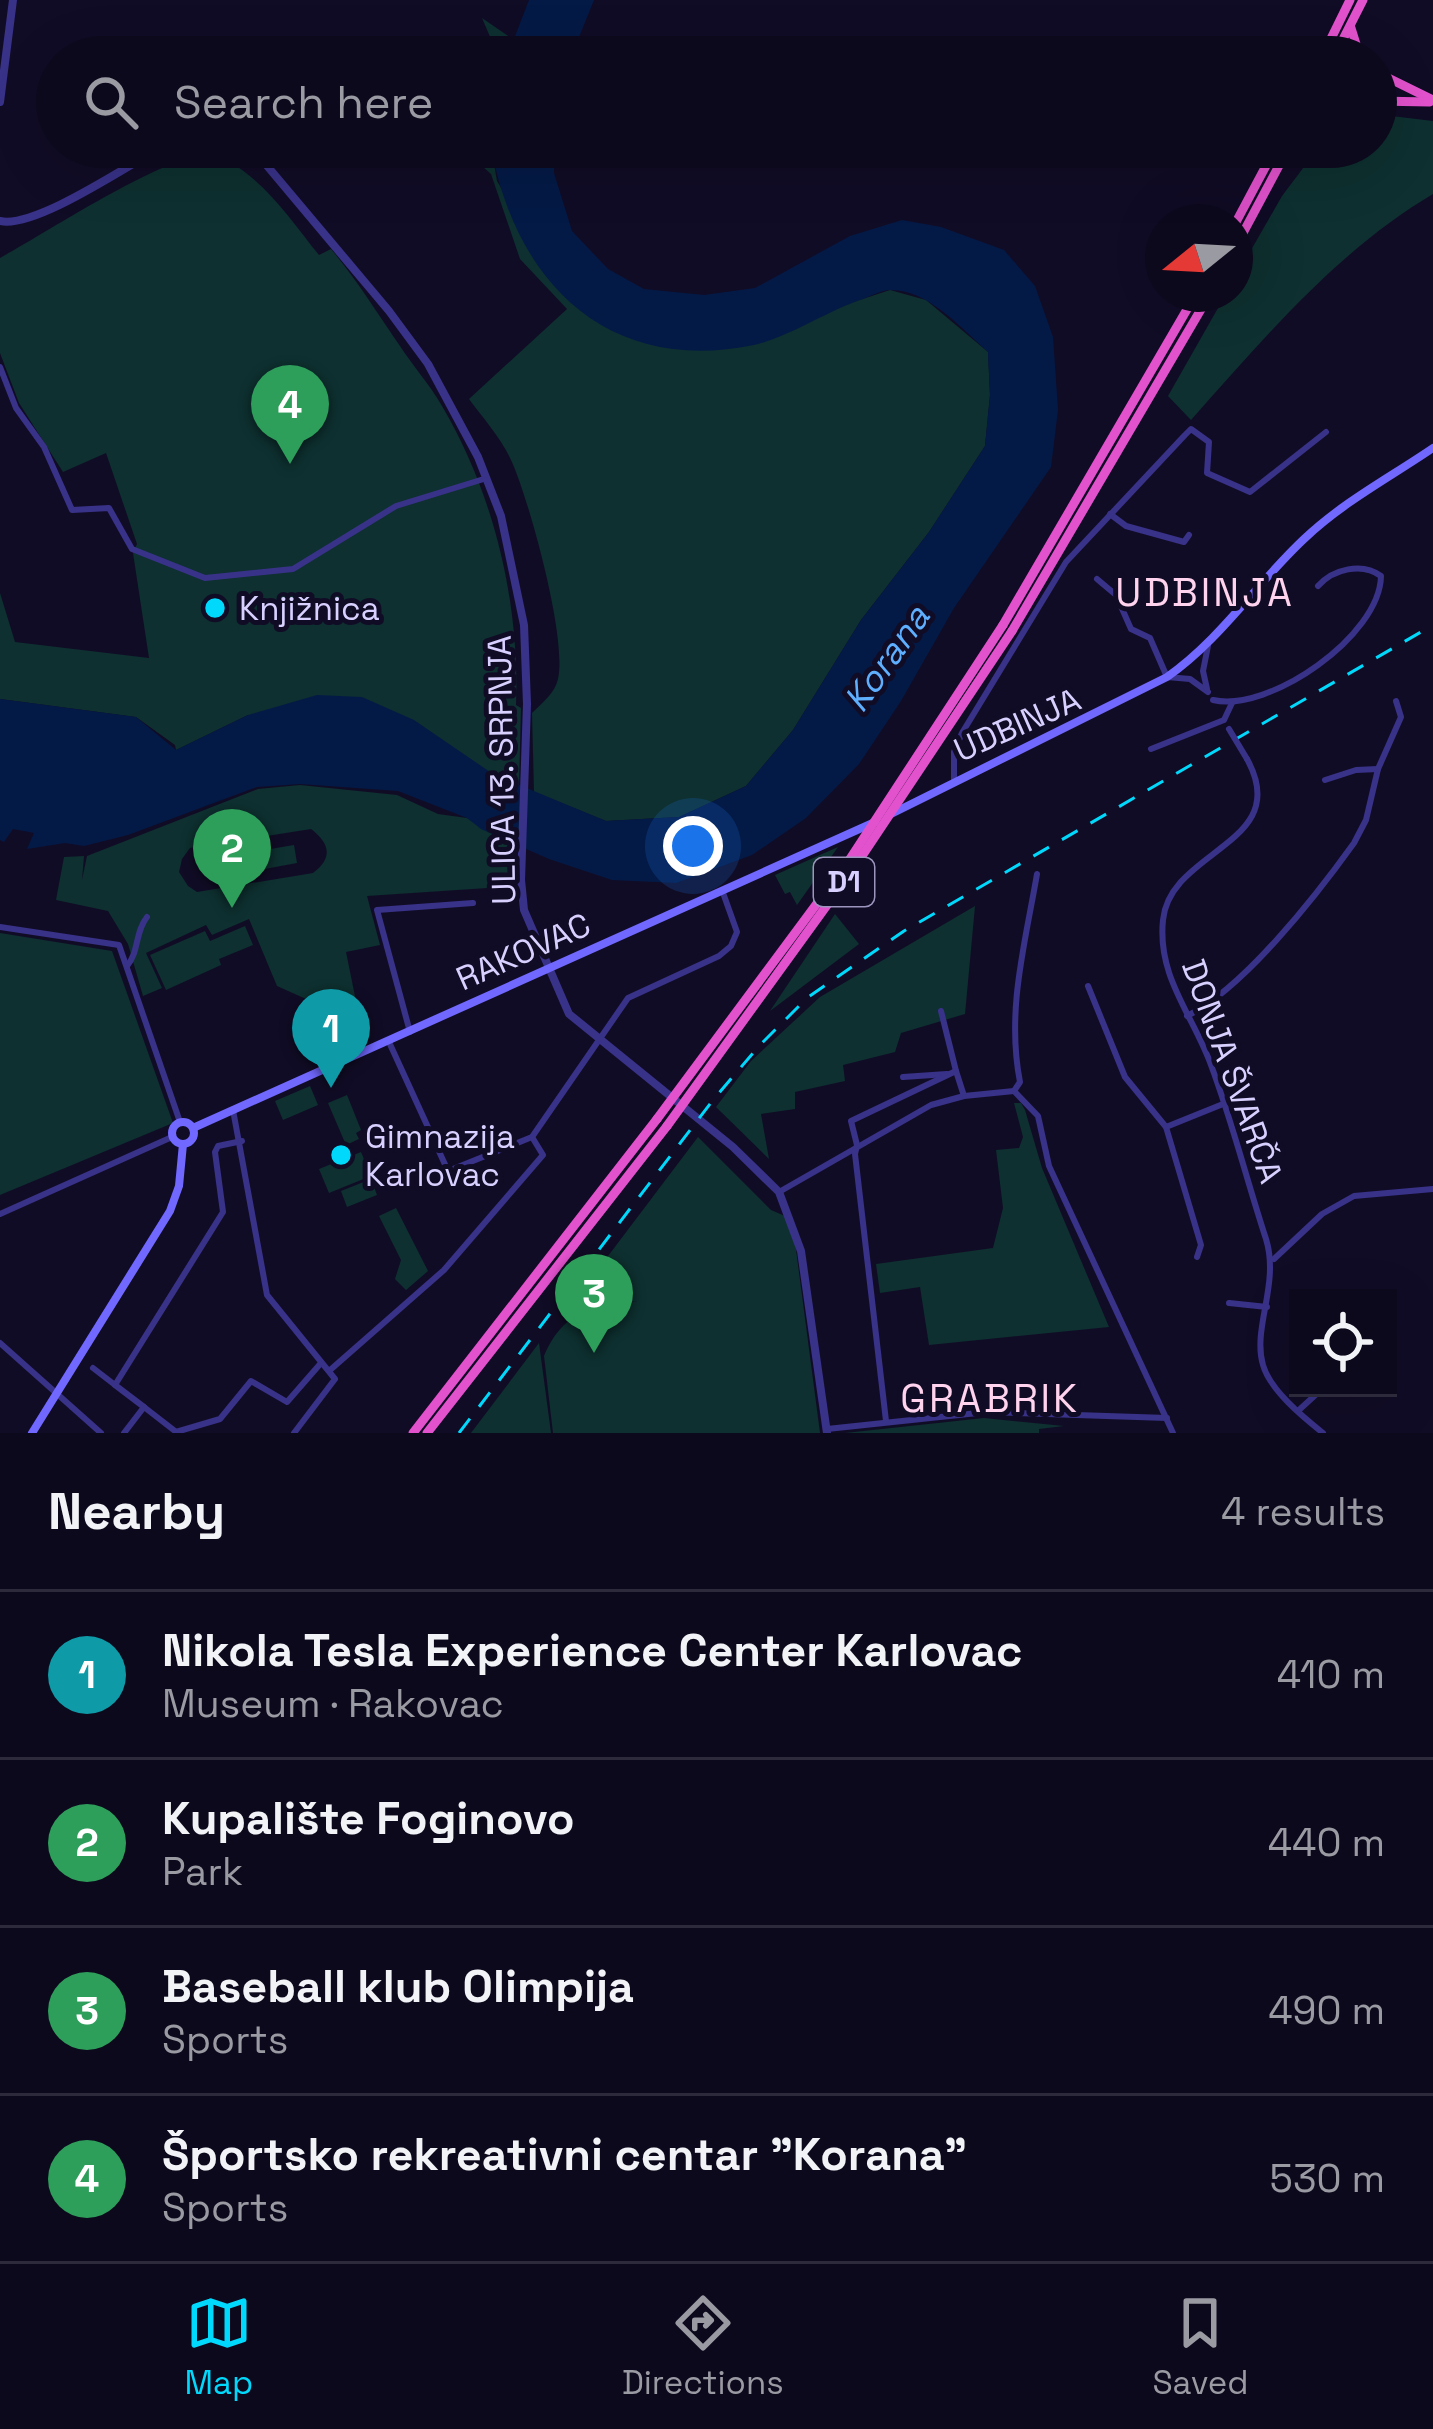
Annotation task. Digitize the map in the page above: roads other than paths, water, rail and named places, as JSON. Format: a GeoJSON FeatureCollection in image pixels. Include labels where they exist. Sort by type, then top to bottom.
{"type":"FeatureCollection","features":[{"type":"Feature","properties":{"kind":"highway"},"geometry":{"type":"LineString","coordinates":[[1338,36],[1350,0]]}},
{"type":"Feature","properties":{"kind":"highway"},"geometry":{"type":"LineString","coordinates":[[1343,36],[1363,0]]}},
{"type":"Feature","properties":{"kind":"highway"},"geometry":{"type":"LineString","coordinates":[[1352,23],[1352,36]]}},
{"type":"Feature","properties":{"kind":"highway"},"geometry":{"type":"LineString","coordinates":[[1397,84],[1433,101]]}},
{"type":"Feature","properties":{"kind":"highway"},"geometry":{"type":"LineString","coordinates":[[1397,101],[1433,101]]}},
{"type":"Feature","properties":{"kind":"highway"},"geometry":{"type":"LineString","coordinates":[[1246,204],[1265,168]]}},
{"type":"Feature","properties":{"kind":"highway"},"geometry":{"type":"LineString","coordinates":[[1253,215],[1279,168]]}},
{"type":"Feature","properties":{"kind":"highway","name":"D1"},"geometry":{"type":"LineString","coordinates":[[1149,390],[1187,312]]}},
{"type":"Feature","properties":{"kind":"highway","name":"D1"},"geometry":{"type":"LineString","coordinates":[[427,1433],[662,1122],[850,859],[1008,628],[1199,312]]}},
{"type":"Feature","properties":{"kind":"highway","name":"D1"},"geometry":{"type":"LineString","coordinates":[[413,1433],[662,1122]]}},
{"type":"Feature","properties":{"kind":"main road","name":"UDBINJA"},"geometry":{"type":"LineString","coordinates":[[954,784],[1167,677],[1208,646],[1301,541],[1343,504],[1433,448]]}},
{"type":"Feature","properties":{"kind":"main road","name":"RAKOVAC"},"geometry":{"type":"LineString","coordinates":[[193,1128],[954,784]]}},
{"type":"Feature","properties":{"kind":"main road"},"geometry":{"type":"LineString","coordinates":[[180,1122],[193,1128],[192,1139],[183,1144],[172,1137],[172,1129],[180,1122]]}},
{"type":"Feature","properties":{"kind":"main road"},"geometry":{"type":"LineString","coordinates":[[32,1433],[170,1211],[179,1186],[183,1144]]}},
{"type":"Feature","properties":{"kind":"street"},"geometry":{"type":"LineString","coordinates":[[0,101],[13,0]]}},
{"type":"Feature","properties":{"kind":"street"},"geometry":{"type":"LineString","coordinates":[[0,220],[9,223],[38,214],[123,168]]}},
{"type":"Feature","properties":{"kind":"street","name":"ULICA 13. SRPNJA"},"geometry":{"type":"LineString","coordinates":[[269,168],[389,310],[428,364],[463,425],[501,516],[524,625],[527,715],[520,880],[524,910],[569,1014],[733,1147],[779,1192]]}},
{"type":"Feature","properties":{"kind":"street"},"geometry":{"type":"LineString","coordinates":[[0,367],[16,408],[44,447],[72,510],[109,508],[132,549],[205,578],[293,569],[396,506],[487,478]]}},
{"type":"Feature","properties":{"kind":"street","name":"UDBINJA"},"geometry":{"type":"LineString","coordinates":[[954,784],[954,752],[962,733],[1066,562],[1191,429],[1209,442],[1208,473],[1250,492],[1326,432]]}},
{"type":"Feature","properties":{"kind":"street"},"geometry":{"type":"LineString","coordinates":[[1110,514],[1126,526],[1184,542],[1189,535]]}},
{"type":"Feature","properties":{"kind":"street"},"geometry":{"type":"LineString","coordinates":[[1097,579],[1116,595],[1131,628],[1150,638],[1167,677],[1190,679],[1211,696],[1232,703],[1306,674],[1329,658],[1370,615],[1381,576],[1358,568],[1337,572],[1318,586]]}},
{"type":"Feature","properties":{"kind":"street"},"geometry":{"type":"LineString","coordinates":[[1208,646],[1203,671],[1224,720]]}},
{"type":"Feature","properties":{"kind":"street"},"geometry":{"type":"LineString","coordinates":[[1186,1016],[1237,982],[1338,865],[1366,820],[1378,770],[1401,717],[1396,701]]}},
{"type":"Feature","properties":{"kind":"street"},"geometry":{"type":"LineString","coordinates":[[1150,749],[1224,720],[1232,703]]}},
{"type":"Feature","properties":{"kind":"street","name":"DONJA ŠVARČA"},"geometry":{"type":"LineString","coordinates":[[1224,720],[1259,789],[1253,816],[1186,876],[1166,908],[1163,921],[1171,985],[1210,1062],[1272,1260],[1261,1352],[1264,1370],[1323,1433]]}},
{"type":"Feature","properties":{"kind":"street"},"geometry":{"type":"LineString","coordinates":[[1324,780],[1356,770],[1378,770]]}},
{"type":"Feature","properties":{"kind":"street"},"geometry":{"type":"LineString","coordinates":[[1014,1091],[1020,1082],[1013,1005],[1037,874]]}},
{"type":"Feature","properties":{"kind":"street"},"geometry":{"type":"LineString","coordinates":[[388,1042],[448,1171],[532,1137],[628,998],[730,946],[737,932],[722,890]]}},
{"type":"Feature","properties":{"kind":"street"},"geometry":{"type":"LineString","coordinates":[[410,1032],[376,910],[473,903]]}},
{"type":"Feature","properties":{"kind":"street"},"geometry":{"type":"LineString","coordinates":[[127,966],[147,917]]}},
{"type":"Feature","properties":{"kind":"street"},"geometry":{"type":"LineString","coordinates":[[0,927],[118,945],[180,1122]]}},
{"type":"Feature","properties":{"kind":"street"},"geometry":{"type":"LineString","coordinates":[[1088,986],[1124,1077],[1166,1127],[1201,1245],[1197,1258]]}},
{"type":"Feature","properties":{"kind":"street"},"geometry":{"type":"LineString","coordinates":[[941,1011],[953,1072],[964,1096]]}},
{"type":"Feature","properties":{"kind":"street"},"geometry":{"type":"LineString","coordinates":[[903,1077],[953,1072]]}},
{"type":"Feature","properties":{"kind":"street"},"geometry":{"type":"LineString","coordinates":[[886,1421],[857,1145],[850,1121],[953,1072]]}},
{"type":"Feature","properties":{"kind":"street"},"geometry":{"type":"LineString","coordinates":[[1014,1091],[964,1096],[918,1111],[779,1192],[801,1251],[827,1431],[987,1412],[1166,1418]]}},
{"type":"Feature","properties":{"kind":"street"},"geometry":{"type":"LineString","coordinates":[[1014,1091],[1038,1117],[1049,1166],[1173,1433]]}},
{"type":"Feature","properties":{"kind":"street"},"geometry":{"type":"LineString","coordinates":[[1166,1127],[1223,1104]]}},
{"type":"Feature","properties":{"kind":"street"},"geometry":{"type":"LineString","coordinates":[[233,1110],[267,1294],[335,1379],[294,1433]]}},
{"type":"Feature","properties":{"kind":"street"},"geometry":{"type":"LineString","coordinates":[[0,1214],[172,1137]]}},
{"type":"Feature","properties":{"kind":"street"},"geometry":{"type":"LineString","coordinates":[[329,1371],[444,1270],[543,1155],[532,1137]]}},
{"type":"Feature","properties":{"kind":"street"},"geometry":{"type":"LineString","coordinates":[[115,1385],[223,1212],[218,1146],[242,1142]]}},
{"type":"Feature","properties":{"kind":"street"},"geometry":{"type":"LineString","coordinates":[[1272,1260],[1322,1214],[1354,1196],[1433,1189]]}},
{"type":"Feature","properties":{"kind":"street"},"geometry":{"type":"LineString","coordinates":[[1229,1303],[1267,1307]]}},
{"type":"Feature","properties":{"kind":"street"},"geometry":{"type":"LineString","coordinates":[[0,1343],[101,1433]]}},
{"type":"Feature","properties":{"kind":"street"},"geometry":{"type":"LineString","coordinates":[[93,1368],[177,1432],[220,1419],[251,1381],[286,1402],[322,1362]]}},
{"type":"Feature","properties":{"kind":"street"},"geometry":{"type":"LineString","coordinates":[[1299,1410],[1313,1397]]}},
{"type":"Feature","properties":{"kind":"street"},"geometry":{"type":"LineString","coordinates":[[124,1433],[144,1407]]}},
{"type":"Feature","properties":{"kind":"water"},"geometry":{"type":"Polygon","coordinates":[[[529,0],[594,0],[579,36],[515,36],[529,0]]]}},
{"type":"Feature","properties":{"kind":"water","name":"Korana"},"geometry":{"type":"Polygon","coordinates":[[[497,168],[554,168],[572,231],[608,269],[644,289],[704,295],[755,288],[850,236],[902,220],[941,227],[1004,250],[1035,286],[1053,337],[1058,410],[1051,467],[954,608],[859,764],[806,818],[752,855],[676,883],[612,880],[549,859],[467,818],[398,791],[300,784],[257,787],[128,835],[84,846],[65,843],[27,849],[34,833],[13,829],[4,842],[0,840],[0,699],[136,717],[176,750],[248,715],[317,695],[362,697],[414,720],[493,774],[606,821],[679,817],[746,786],[793,730],[861,620],[929,532],[985,446],[988,352],[931,303],[890,290],[754,345],[702,351],[655,346],[614,332],[578,309],[547,278],[522,240],[497,168]]]}},
{"type":"Feature","properties":{"kind":"railway"},"geometry":{"type":"LineString","coordinates":[[459,1433],[713,1100],[807,998],[904,931],[1433,625]]}},
{"type":"Feature","properties":{"kind":"place","name":"Športsko rekreativni centar \"Korana\""},"geometry":{"type":"Point","coordinates":[290,464]}},
{"type":"Feature","properties":{"kind":"place","name":"Knjižnica"},"geometry":{"type":"Point","coordinates":[215,608]}},
{"type":"Feature","properties":{"kind":"place","name":"Kupalište Foginovo"},"geometry":{"type":"Point","coordinates":[232,908]}},
{"type":"Feature","properties":{"kind":"place","name":"Nikola Tesla Experience Center Karlovac"},"geometry":{"type":"Point","coordinates":[331,1088]}},
{"type":"Feature","properties":{"kind":"place","name":"Gimnazija Karlovac"},"geometry":{"type":"Point","coordinates":[341,1155]}},
{"type":"Feature","properties":{"kind":"place","name":"Baseball klub Olimpija"},"geometry":{"type":"Point","coordinates":[594,1353]}},
{"type":"Feature","properties":{"kind":"district","name":"UDBINJA"},"geometry":{"type":"Point","coordinates":[1205,592]}},
{"type":"Feature","properties":{"kind":"district","name":"GRABRIK"},"geometry":{"type":"Point","coordinates":[990,1398]}}]}
